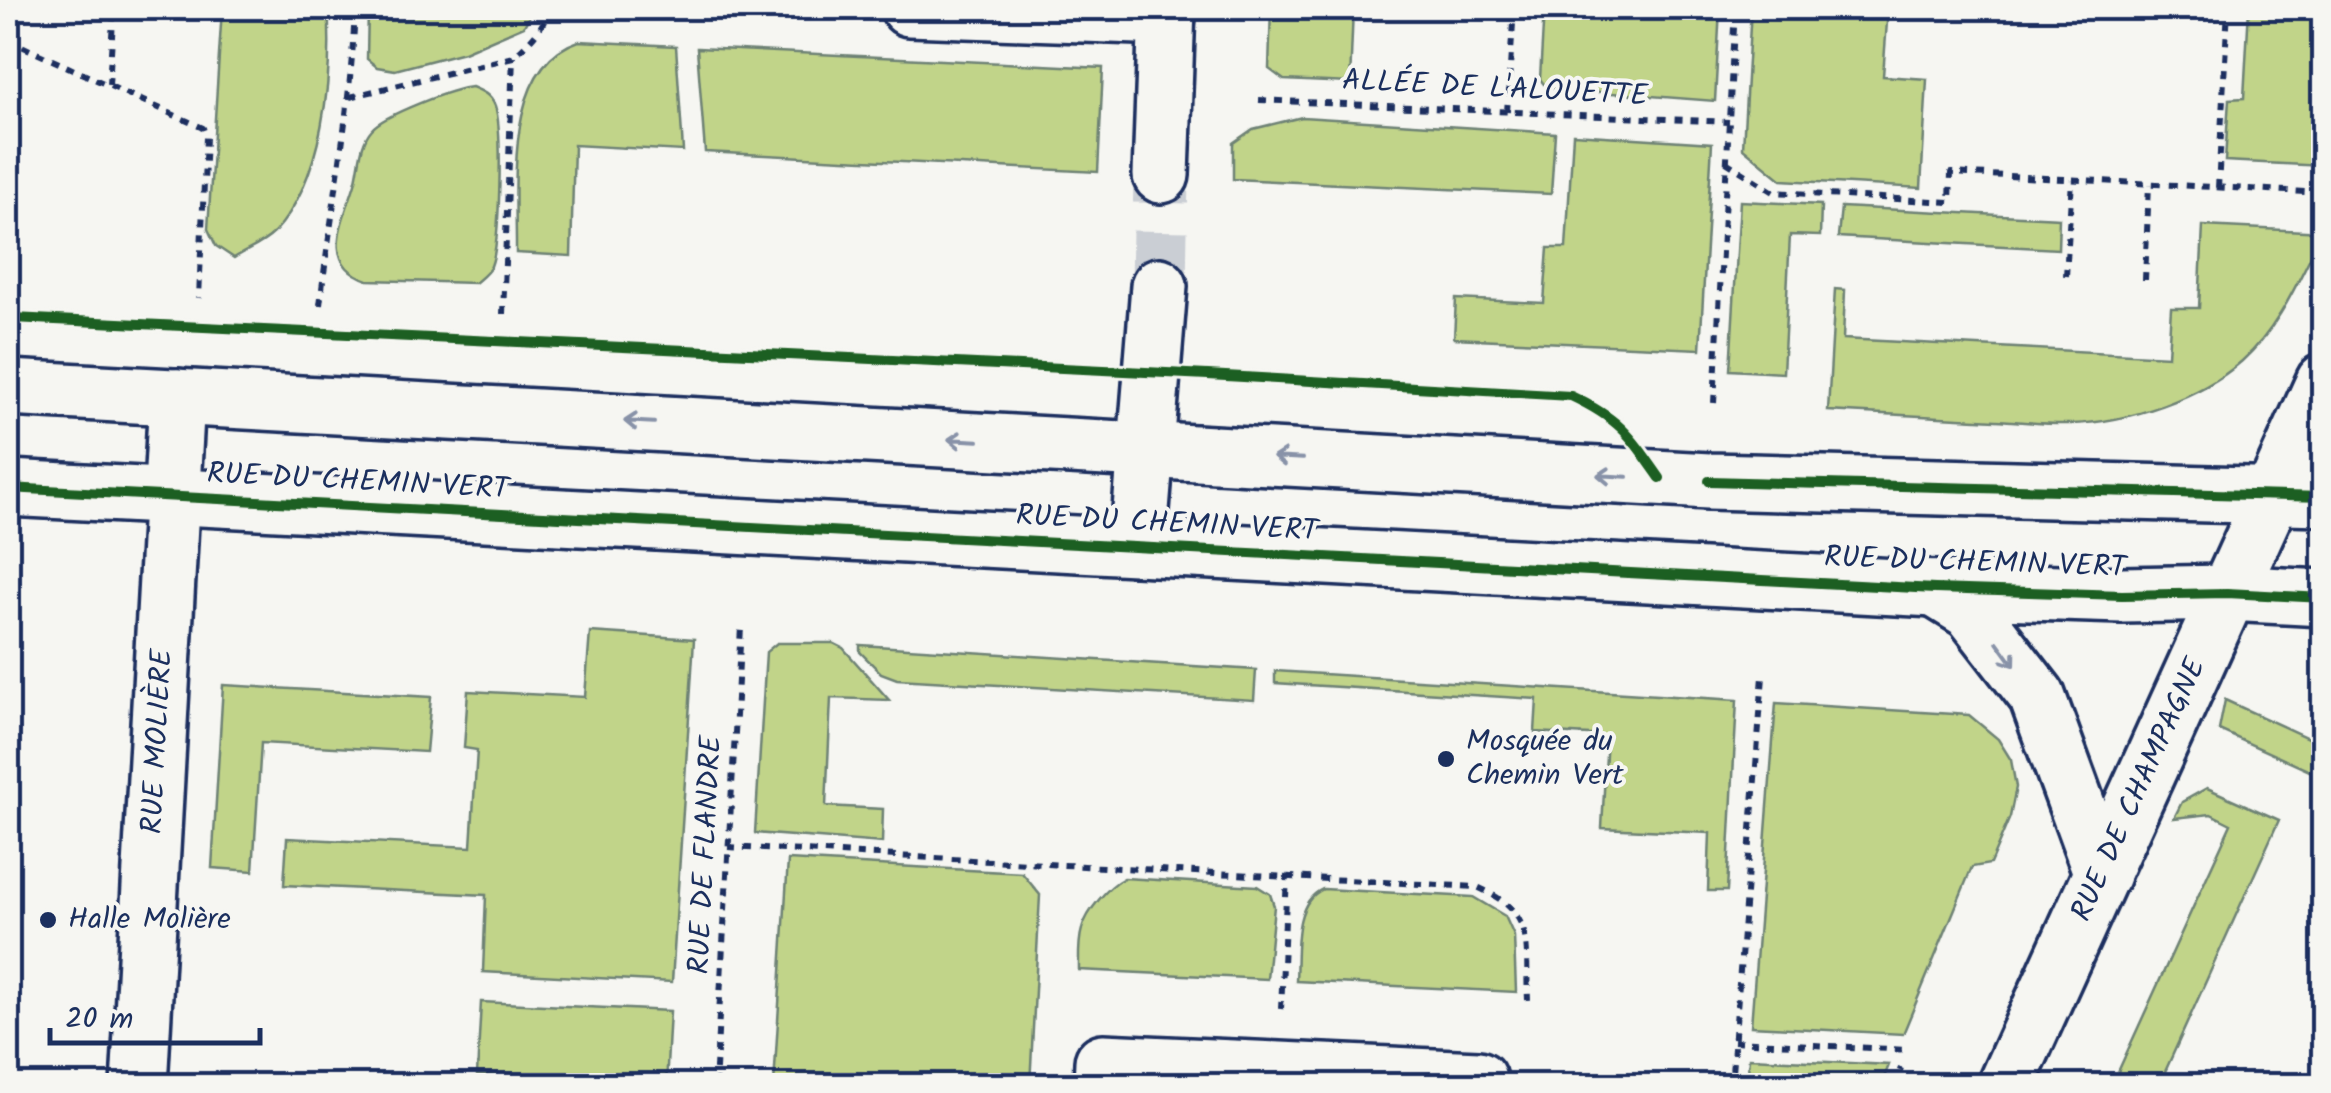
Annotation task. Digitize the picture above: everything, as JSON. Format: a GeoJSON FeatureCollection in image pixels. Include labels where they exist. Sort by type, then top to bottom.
{"type":"FeatureCollection","features":[{"type":"Feature","properties":{"kind":"street"},"geometry":{"type":"LineString","coordinates":[[909,8],[1167,12],[1160,175]]}},
{"type":"Feature","properties":{"kind":"street"},"geometry":{"type":"LineString","coordinates":[[1138,547],[1159,286]]}},
{"type":"Feature","properties":{"kind":"street","name":"RUE DE CHAMPAGNE"},"geometry":{"type":"LineString","coordinates":[[2005,1086],[2228,592],[2297,497],[2324,382]]}},
{"type":"Feature","properties":{"kind":"street"},"geometry":{"type":"LineString","coordinates":[[8,388],[1710,481],[2297,497]]}},
{"type":"Feature","properties":{"kind":"street","name":"RUE MOLIÈRE"},"geometry":{"type":"LineString","coordinates":[[139,1086],[177,397]]}},
{"type":"Feature","properties":{"kind":"street","name":"RUE DU CHEMIN VERT"},"geometry":{"type":"LineString","coordinates":[[8,488],[1935,589],[2122,596],[2228,592],[2324,598]]}},
{"type":"Feature","properties":{"kind":"street"},"geometry":{"type":"LineString","coordinates":[[1935,589],[1972,612],[2037,696],[2102,874]]}},
{"type":"Feature","properties":{"kind":"street"},"geometry":{"type":"LineString","coordinates":[[1102,1086],[1103,1062],[1478,1080],[1478,1086]]}},
{"type":"Feature","properties":{"kind":"path"},"geometry":{"type":"LineString","coordinates":[[320,304],[350,98],[355,8]]}},
{"type":"Feature","properties":{"kind":"path"},"geometry":{"type":"LineString","coordinates":[[350,98],[513,57],[534,39],[550,8]]}},
{"type":"Feature","properties":{"kind":"path"},"geometry":{"type":"LineString","coordinates":[[1507,112],[1514,8]]}},
{"type":"Feature","properties":{"kind":"path"},"geometry":{"type":"LineString","coordinates":[[1714,403],[1735,8]]}},
{"type":"Feature","properties":{"kind":"path"},"geometry":{"type":"LineString","coordinates":[[2218,188],[2228,8]]}},
{"type":"Feature","properties":{"kind":"path"},"geometry":{"type":"LineString","coordinates":[[109,85],[112,20]]}},
{"type":"Feature","properties":{"kind":"path"},"geometry":{"type":"LineString","coordinates":[[8,40],[203,128],[206,137],[198,298]]}},
{"type":"Feature","properties":{"kind":"path"},"geometry":{"type":"LineString","coordinates":[[502,314],[513,57]]}},
{"type":"Feature","properties":{"kind":"path"},"geometry":{"type":"LineString","coordinates":[[1726,162],[1774,192],[1950,202],[1951,174],[2324,194]]}},
{"type":"Feature","properties":{"kind":"path"},"geometry":{"type":"LineString","coordinates":[[2066,276],[2072,180]]}},
{"type":"Feature","properties":{"kind":"path"},"geometry":{"type":"LineString","coordinates":[[2145,280],[2150,184]]}},
{"type":"Feature","properties":{"kind":"path"},"geometry":{"type":"LineString","coordinates":[[1731,1086],[1763,676]]}},
{"type":"Feature","properties":{"kind":"path"},"geometry":{"type":"LineString","coordinates":[[728,847],[1477,886],[1502,898],[1518,914],[1525,935],[1528,1000]]}},
{"type":"Feature","properties":{"kind":"path"},"geometry":{"type":"LineString","coordinates":[[1278,1070],[1287,875]]}},
{"type":"Feature","properties":{"kind":"path"},"geometry":{"type":"LineString","coordinates":[[1734,1041],[1909,1050]]}},
{"type":"Feature","properties":{"kind":"path"},"geometry":{"type":"LineString","coordinates":[[1894,1086],[1902,1068]]}},
{"type":"Feature","properties":{"kind":"green space"},"geometry":{"type":"Polygon","coordinates":[[[222,8],[328,8],[326,96],[304,185],[274,233],[234,258],[216,246],[208,229],[222,8]]]}},
{"type":"Feature","properties":{"kind":"green space"},"geometry":{"type":"Polygon","coordinates":[[[368,8],[534,8],[524,26],[464,52],[395,70],[377,67],[367,59],[368,8]]]}},
{"type":"Feature","properties":{"kind":"green space"},"geometry":{"type":"Polygon","coordinates":[[[1271,8],[1353,8],[1350,83],[1284,80],[1269,69],[1271,8]]]}},
{"type":"Feature","properties":{"kind":"green space"},"geometry":{"type":"Polygon","coordinates":[[[1544,8],[1720,8],[1715,101],[1547,88],[1540,79],[1544,8]]]}},
{"type":"Feature","properties":{"kind":"green space"},"geometry":{"type":"Polygon","coordinates":[[[1751,8],[1888,8],[1883,76],[1927,79],[1921,188],[1782,180],[1743,148],[1751,8]]]}},
{"type":"Feature","properties":{"kind":"green space"},"geometry":{"type":"Polygon","coordinates":[[[2249,8],[2323,8],[2323,166],[2225,161],[2229,99],[2244,98],[2249,8]]]}},
{"type":"Feature","properties":{"kind":"green space"},"geometry":{"type":"Polygon","coordinates":[[[579,41],[676,46],[683,151],[574,145],[571,256],[516,253],[516,164],[525,102],[537,76],[554,55],[579,41]]]}},
{"type":"Feature","properties":{"kind":"green space"},"geometry":{"type":"Polygon","coordinates":[[[697,48],[1103,68],[1098,172],[705,152],[697,48]]]}},
{"type":"Feature","properties":{"kind":"green space"},"geometry":{"type":"Polygon","coordinates":[[[472,87],[491,99],[497,119],[498,212],[490,268],[475,283],[368,280],[352,272],[343,262],[339,237],[368,134],[379,123],[404,110],[472,87]]]}},
{"type":"Feature","properties":{"kind":"green space"},"geometry":{"type":"Polygon","coordinates":[[[1302,117],[1555,133],[1551,194],[1233,179],[1233,143],[1253,129],[1302,117]]]}},
{"type":"Feature","properties":{"kind":"green space"},"geometry":{"type":"Polygon","coordinates":[[[1573,134],[1712,143],[1700,349],[1454,338],[1456,299],[1544,303],[1548,248],[1566,248],[1573,134]]]}},
{"type":"Feature","properties":{"kind":"green space"},"geometry":{"type":"Polygon","coordinates":[[[1740,201],[1821,205],[1820,236],[1790,235],[1783,373],[1730,370],[1740,201]]]}},
{"type":"Feature","properties":{"kind":"green space"},"geometry":{"type":"Polygon","coordinates":[[[1841,207],[2059,218],[2058,249],[1838,237],[1841,207]]]}},
{"type":"Feature","properties":{"kind":"green space"},"geometry":{"type":"Polygon","coordinates":[[[2203,226],[2323,232],[2288,300],[2255,348],[2225,374],[2185,397],[2117,419],[2072,424],[1828,411],[1835,289],[1845,290],[1843,339],[2168,356],[2171,308],[2199,308],[2203,226]]]}},
{"type":"Feature","properties":{"kind":"green space"},"geometry":{"type":"Polygon","coordinates":[[[590,632],[694,639],[672,982],[483,972],[486,895],[284,885],[287,838],[471,847],[477,750],[464,748],[468,691],[585,697],[590,632]]]}},
{"type":"Feature","properties":{"kind":"green space"},"geometry":{"type":"Polygon","coordinates":[[[777,643],[833,643],[843,648],[889,700],[831,698],[826,806],[883,809],[882,843],[755,833],[766,652],[777,643]]]}},
{"type":"Feature","properties":{"kind":"green space"},"geometry":{"type":"Polygon","coordinates":[[[860,645],[1256,670],[1254,700],[897,679],[881,673],[860,652],[860,645]]]}},
{"type":"Feature","properties":{"kind":"green space"},"geometry":{"type":"Polygon","coordinates":[[[1275,671],[1737,700],[1727,891],[1708,891],[1710,833],[1602,828],[1607,736],[1535,732],[1537,699],[1275,683],[1275,671]]]}},
{"type":"Feature","properties":{"kind":"green space"},"geometry":{"type":"Polygon","coordinates":[[[223,685],[431,697],[426,752],[261,743],[253,871],[212,868],[223,685]]]}},
{"type":"Feature","properties":{"kind":"green space"},"geometry":{"type":"Polygon","coordinates":[[[2225,700],[2323,745],[2323,777],[2219,730],[2225,700]]]}},
{"type":"Feature","properties":{"kind":"green space"},"geometry":{"type":"Polygon","coordinates":[[[1776,703],[1969,715],[1998,739],[2011,760],[2016,787],[2010,817],[1990,864],[1972,867],[1903,1034],[1751,1026],[1776,703]]]}},
{"type":"Feature","properties":{"kind":"green space"},"geometry":{"type":"Polygon","coordinates":[[[2207,788],[2279,820],[2159,1085],[2112,1085],[2231,824],[2211,814],[2174,818],[2182,802],[2207,788]]]}},
{"type":"Feature","properties":{"kind":"green space"},"geometry":{"type":"Polygon","coordinates":[[[788,860],[1022,873],[1040,895],[1030,1085],[774,1085],[788,860]]]}},
{"type":"Feature","properties":{"kind":"green space"},"geometry":{"type":"Polygon","coordinates":[[[1124,878],[1257,886],[1270,894],[1274,906],[1267,979],[1079,970],[1085,922],[1105,893],[1124,878]]]}},
{"type":"Feature","properties":{"kind":"green space"},"geometry":{"type":"Polygon","coordinates":[[[1323,889],[1473,897],[1505,916],[1514,936],[1516,992],[1296,981],[1301,916],[1313,896],[1323,889]]]}},
{"type":"Feature","properties":{"kind":"green space"},"geometry":{"type":"Polygon","coordinates":[[[481,1002],[670,1011],[666,1085],[546,1085],[545,1079],[477,1075],[481,1002]]]}},
{"type":"Feature","properties":{"kind":"green space"},"geometry":{"type":"Polygon","coordinates":[[[1749,1058],[1889,1065],[1881,1085],[1747,1085],[1749,1058]]]}},
{"type":"Feature","properties":{"kind":"tunnel"},"geometry":{"type":"LineString","coordinates":[[1159,286],[1161,175]]}},
{"type":"Feature","properties":{"kind":"cycle path"},"geometry":{"type":"LineString","coordinates":[[8,327],[13,318],[1571,396],[1623,429],[1660,478]]}},
{"type":"Feature","properties":{"kind":"cycle path"},"geometry":{"type":"LineString","coordinates":[[1709,481],[2324,497]]}},
{"type":"Feature","properties":{"kind":"cycle path"},"geometry":{"type":"LineString","coordinates":[[8,488],[1935,589],[2324,598]]}},
{"type":"Feature","properties":{"kind":"place","name":"Mosquée du Chemin Vert"},"geometry":{"type":"Point","coordinates":[1446,759]}},
{"type":"Feature","properties":{"kind":"place","name":"Halle Molière"},"geometry":{"type":"Point","coordinates":[48,920]}}]}
